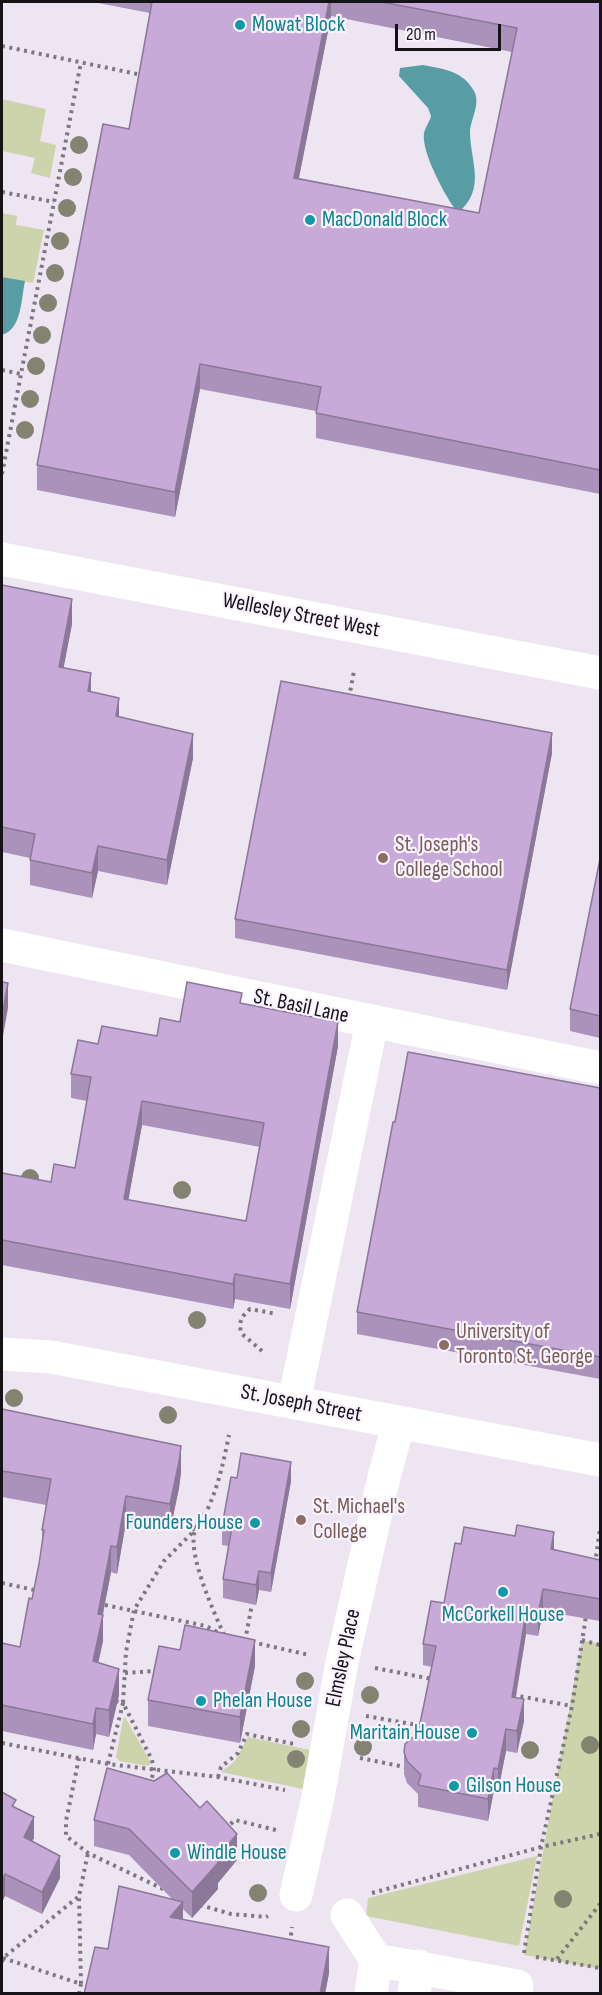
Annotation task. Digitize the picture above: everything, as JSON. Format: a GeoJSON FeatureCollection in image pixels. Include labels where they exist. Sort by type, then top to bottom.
{"type":"FeatureCollection","features":[{"type":"Feature","properties":{"kind":"street","name":"Wellesley Street West"},"geometry":{"type":"LineString","coordinates":[[2,559],[600,673]]}},
{"type":"Feature","properties":{"kind":"street","name":"St. Basil Lane"},"geometry":{"type":"LineString","coordinates":[[2,945],[600,1068]]}},
{"type":"Feature","properties":{"kind":"street"},"geometry":{"type":"LineString","coordinates":[[294,1402],[372,1022]]}},
{"type":"Feature","properties":{"kind":"street","name":"St. Joseph Street"},"geometry":{"type":"LineString","coordinates":[[2,1353],[51,1357],[600,1460]]}},
{"type":"Feature","properties":{"kind":"street","name":"Elmsley Place"},"geometry":{"type":"LineString","coordinates":[[296,1895],[318,1797],[347,1639],[399,1422]]}},
{"type":"Feature","properties":{"kind":"street"},"geometry":{"type":"LineString","coordinates":[[355,1905],[376,1960],[371,1994]]}},
{"type":"Feature","properties":{"kind":"street"},"geometry":{"type":"LineString","coordinates":[[376,1960],[416,1980],[517,1986],[515,1994]]}},
{"type":"Feature","properties":{"kind":"path"},"geometry":{"type":"LineString","coordinates":[[2,46],[144,75]]}},
{"type":"Feature","properties":{"kind":"path"},"geometry":{"type":"LineString","coordinates":[[2,474],[81,62]]}},
{"type":"Feature","properties":{"kind":"path"},"geometry":{"type":"LineString","coordinates":[[2,192],[54,202]]}},
{"type":"Feature","properties":{"kind":"path"},"geometry":{"type":"LineString","coordinates":[[2,370],[21,374]]}},
{"type":"Feature","properties":{"kind":"path"},"geometry":{"type":"LineString","coordinates":[[348,703],[354,671]]}},
{"type":"Feature","properties":{"kind":"path"},"geometry":{"type":"LineString","coordinates":[[262,1351],[241,1333],[239,1322],[250,1310],[311,1320]]}},
{"type":"Feature","properties":{"kind":"path"},"geometry":{"type":"LineString","coordinates":[[108,1764],[123,1703],[126,1652],[134,1610],[164,1561],[195,1530],[208,1509],[222,1472],[229,1435]]}},
{"type":"Feature","properties":{"kind":"path"},"geometry":{"type":"LineString","coordinates":[[179,1523],[195,1530]]}},
{"type":"Feature","properties":{"kind":"path"},"geometry":{"type":"LineString","coordinates":[[593,1575],[600,1529]]}},
{"type":"Feature","properties":{"kind":"path"},"geometry":{"type":"LineString","coordinates":[[195,1530],[195,1552],[205,1587],[224,1635]]}},
{"type":"Feature","properties":{"kind":"path"},"geometry":{"type":"LineString","coordinates":[[2,1583],[39,1591]]}},
{"type":"Feature","properties":{"kind":"path"},"geometry":{"type":"LineString","coordinates":[[245,1641],[252,1604]]}},
{"type":"Feature","properties":{"kind":"path"},"geometry":{"type":"LineString","coordinates":[[524,1955],[541,1847],[572,1706],[587,1608]]}},
{"type":"Feature","properties":{"kind":"path"},"geometry":{"type":"LineString","coordinates":[[582,1640],[600,1645]]}},
{"type":"Feature","properties":{"kind":"path"},"geometry":{"type":"LineString","coordinates":[[155,1682],[158,1664],[166,1666]]}},
{"type":"Feature","properties":{"kind":"path"},"geometry":{"type":"LineString","coordinates":[[125,1673],[157,1670]]}},
{"type":"Feature","properties":{"kind":"path"},"geometry":{"type":"LineString","coordinates":[[114,1701],[123,1703]]}},
{"type":"Feature","properties":{"kind":"path"},"geometry":{"type":"LineString","coordinates":[[123,1703],[152,1760],[154,1770],[149,1789]]}},
{"type":"Feature","properties":{"kind":"path"},"geometry":{"type":"LineString","coordinates":[[333,1710],[424,1726]]}},
{"type":"Feature","properties":{"kind":"path"},"geometry":{"type":"LineString","coordinates":[[2,1743],[108,1764],[218,1777],[318,1797]]}},
{"type":"Feature","properties":{"kind":"path"},"geometry":{"type":"LineString","coordinates":[[79,1758],[66,1821],[66,1836],[88,1853],[79,1896],[81,1984],[79,1994]]}},
{"type":"Feature","properties":{"kind":"path"},"geometry":{"type":"LineString","coordinates":[[222,1832],[235,1820],[309,1839]]}},
{"type":"Feature","properties":{"kind":"path"},"geometry":{"type":"LineString","coordinates":[[355,1905],[541,1847],[600,1834]]}},
{"type":"Feature","properties":{"kind":"path"},"geometry":{"type":"LineString","coordinates":[[2,1960],[79,1896]]}},
{"type":"Feature","properties":{"kind":"path"},"geometry":{"type":"LineString","coordinates":[[557,1959],[600,1904]]}},
{"type":"Feature","properties":{"kind":"path"},"geometry":{"type":"LineString","coordinates":[[2,1960],[81,1984]]}},
{"type":"Feature","properties":{"kind":"green space"},"geometry":{"type":"Polygon","coordinates":[[[2,99],[46,109],[40,141],[56,145],[50,178],[31,173],[35,158],[2,151],[2,99]]]}},
{"type":"Feature","properties":{"kind":"green space"},"geometry":{"type":"Polygon","coordinates":[[[2,213],[17,216],[16,225],[44,230],[33,283],[2,277],[2,213]]]}},
{"type":"Feature","properties":{"kind":"green space"},"geometry":{"type":"Polygon","coordinates":[[[582,1640],[600,1644],[600,1969],[524,1955],[582,1640]]]}},
{"type":"Feature","properties":{"kind":"green space"},"geometry":{"type":"Polygon","coordinates":[[[125,1717],[151,1763],[148,1766],[119,1761],[116,1757],[125,1717]]]}},
{"type":"Feature","properties":{"kind":"green space"},"geometry":{"type":"Polygon","coordinates":[[[248,1737],[310,1750],[303,1789],[221,1772],[235,1761],[248,1737]]]}},
{"type":"Feature","properties":{"kind":"green space"},"geometry":{"type":"Polygon","coordinates":[[[537,1856],[519,1946],[366,1916],[368,1898],[537,1856]]]}},
{"type":"Feature","properties":{"kind":"water"},"geometry":{"type":"Polygon","coordinates":[[[423,65],[459,75],[470,84],[476,96],[470,131],[475,184],[467,204],[458,213],[441,186],[426,151],[424,133],[431,116],[428,108],[399,76],[400,68],[423,65]]]}},
{"type":"Feature","properties":{"kind":"water"},"geometry":{"type":"Polygon","coordinates":[[[2,277],[25,281],[17,320],[9,332],[2,335],[2,277]]]}},
{"type":"Feature","properties":{"kind":"building"},"geometry":{"type":"Polygon","coordinates":[[[152,2],[329,2],[294,178],[479,213],[517,28],[382,2],[600,2],[600,470],[316,413],[321,387],[200,364],[175,492],[37,465],[103,124],[129,129],[152,2]]]}},
{"type":"Feature","properties":{"kind":"building"},"geometry":{"type":"Polygon","coordinates":[[[2,585],[72,599],[59,667],[91,673],[88,691],[119,698],[116,716],[193,734],[167,860],[98,846],[92,873],[30,860],[35,834],[2,827],[2,585]]]}},
{"type":"Feature","properties":{"kind":"building","name":"St. Joseph's College School"},"geometry":{"type":"Polygon","coordinates":[[[281,681],[552,733],[507,970],[235,919],[281,681]]]}},
{"type":"Feature","properties":{"kind":"building"},"geometry":{"type":"Polygon","coordinates":[[[600,859],[600,1016],[570,1009],[600,859]]]}},
{"type":"Feature","properties":{"kind":"building"},"geometry":{"type":"Polygon","coordinates":[[[2,982],[8,983],[2,1016],[2,982]]]}},
{"type":"Feature","properties":{"kind":"building"},"geometry":{"type":"Polygon","coordinates":[[[187,982],[242,993],[240,1003],[338,1022],[290,1284],[235,1274],[233,1284],[2,1240],[2,1173],[51,1182],[54,1164],[75,1168],[91,1077],[71,1074],[78,1040],[98,1044],[102,1026],[157,1036],[160,1018],[180,1022],[187,982]],[[142,1101],[124,1199],[246,1221],[264,1123],[142,1101]]]}},
{"type":"Feature","properties":{"kind":"building"},"geometry":{"type":"Polygon","coordinates":[[[408,1052],[600,1088],[600,1357],[357,1312],[408,1052]]]}},
{"type":"Feature","properties":{"kind":"building"},"geometry":{"type":"Polygon","coordinates":[[[2,1409],[181,1446],[170,1504],[126,1496],[117,1547],[111,1546],[98,1614],[103,1615],[93,1661],[119,1669],[109,1710],[96,1708],[93,1724],[2,1705],[2,1643],[20,1647],[29,1598],[32,1599],[39,1564],[51,1479],[2,1471],[2,1409]]]}},
{"type":"Feature","properties":{"kind":"building","name":"Founders House"},"geometry":{"type":"Polygon","coordinates":[[[241,1453],[291,1462],[271,1573],[259,1571],[256,1585],[223,1579],[232,1527],[222,1526],[231,1477],[237,1478],[241,1453]]]}},
{"type":"Feature","properties":{"kind":"building"},"geometry":{"type":"Polygon","coordinates":[[[517,1525],[554,1532],[551,1549],[600,1560],[600,1599],[543,1589],[538,1615],[526,1612],[512,1697],[524,1699],[517,1731],[506,1729],[498,1769],[494,1768],[488,1799],[418,1785],[421,1775],[407,1761],[404,1752],[405,1744],[418,1733],[436,1646],[423,1644],[431,1601],[444,1603],[455,1543],[461,1544],[464,1527],[515,1536],[517,1525]]]}},
{"type":"Feature","properties":{"kind":"building","name":"Phelan House"},"geometry":{"type":"Polygon","coordinates":[[[185,1625],[255,1640],[240,1717],[148,1700],[159,1646],[180,1650],[185,1625]]]}},
{"type":"Feature","properties":{"kind":"building","name":"Windle House"},"geometry":{"type":"Polygon","coordinates":[[[107,1768],[154,1781],[167,1773],[200,1808],[207,1801],[237,1834],[218,1857],[218,1863],[192,1892],[129,1829],[94,1820],[107,1768]]]}},
{"type":"Feature","properties":{"kind":"building"},"geometry":{"type":"Polygon","coordinates":[[[2,1792],[16,1800],[12,1806],[34,1817],[24,1837],[60,1856],[42,1892],[5,1874],[2,1880],[2,1792]]]}},
{"type":"Feature","properties":{"kind":"building"},"geometry":{"type":"Polygon","coordinates":[[[119,1886],[183,1902],[170,1917],[329,1947],[320,1994],[84,1994],[95,1947],[108,1949],[119,1886]]]}},
{"type":"Feature","properties":{"kind":"place","name":"Mowat Block"},"geometry":{"type":"Point","coordinates":[240,25]}},
{"type":"Feature","properties":{"kind":"place","name":"MacDonald Block"},"geometry":{"type":"Point","coordinates":[310,220]}},
{"type":"Feature","properties":{"kind":"place","name":"St. Joseph's College School"},"geometry":{"type":"Point","coordinates":[383,858]}},
{"type":"Feature","properties":{"kind":"place","name":"University of Toronto St. George"},"geometry":{"type":"Point","coordinates":[444,1345]}},
{"type":"Feature","properties":{"kind":"place","name":"St. Michael's College"},"geometry":{"type":"Point","coordinates":[301,1520]}},
{"type":"Feature","properties":{"kind":"place","name":"Founders House"},"geometry":{"type":"Point","coordinates":[255,1523]}},
{"type":"Feature","properties":{"kind":"place","name":"McCorkell House"},"geometry":{"type":"Point","coordinates":[503,1592]}},
{"type":"Feature","properties":{"kind":"place","name":"Phelan House"},"geometry":{"type":"Point","coordinates":[201,1701]}},
{"type":"Feature","properties":{"kind":"place","name":"Maritain House"},"geometry":{"type":"Point","coordinates":[472,1733]}},
{"type":"Feature","properties":{"kind":"place","name":"Gilson House"},"geometry":{"type":"Point","coordinates":[454,1786]}},
{"type":"Feature","properties":{"kind":"place","name":"Windle House"},"geometry":{"type":"Point","coordinates":[175,1853]}}]}
